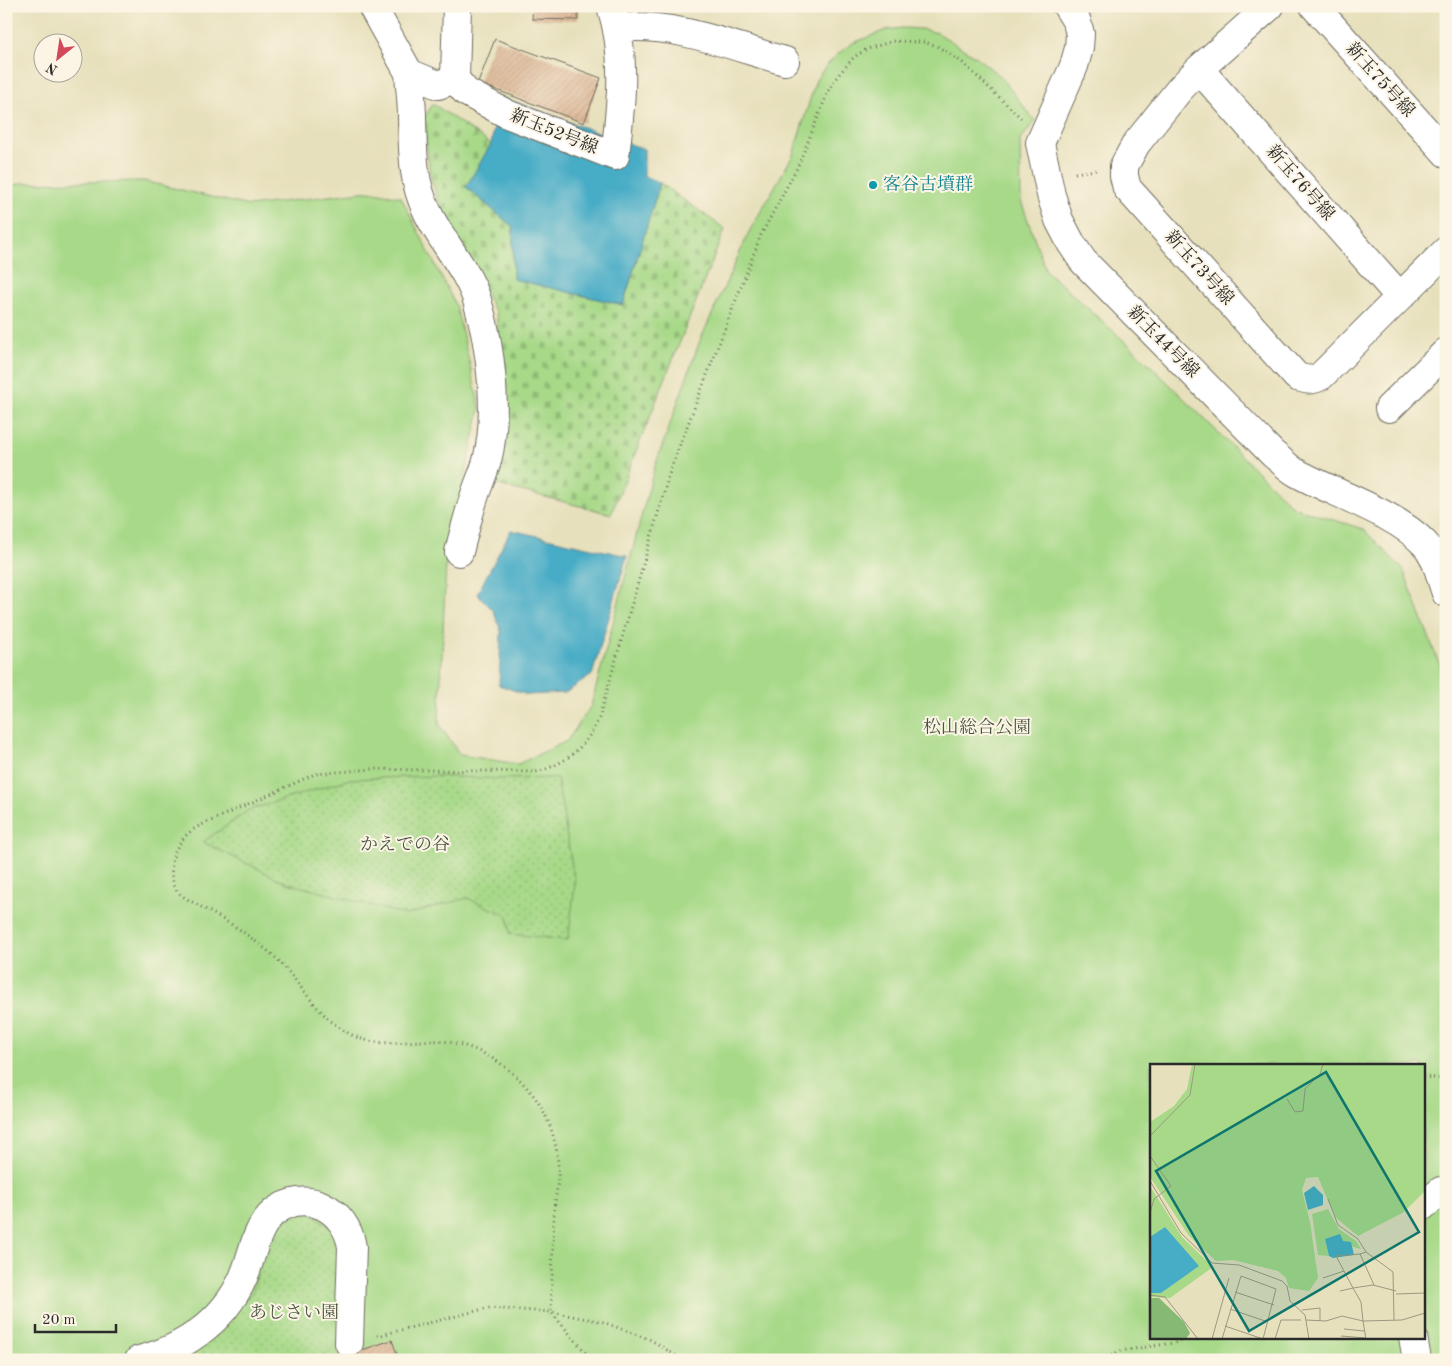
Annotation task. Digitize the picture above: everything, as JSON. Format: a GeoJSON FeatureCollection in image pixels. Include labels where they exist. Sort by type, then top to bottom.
{"type":"FeatureCollection","features":[{"type":"Feature","properties":{"kind":"street"},"geometry":{"type":"LineString","coordinates":[[372,6],[409,73],[412,151],[416,181],[426,211],[460,266],[477,298],[488,348],[493,418],[490,440],[487,460],[472,504],[459,552]]}},
{"type":"Feature","properties":{"kind":"street"},"geometry":{"type":"LineString","coordinates":[[409,73],[438,85],[455,79],[457,6]]}},
{"type":"Feature","properties":{"kind":"street"},"geometry":{"type":"LineString","coordinates":[[1035,135],[1074,66],[1079,48],[1080,34],[1067,6]]}},
{"type":"Feature","properties":{"kind":"street"},"geometry":{"type":"LineString","coordinates":[[1124,166],[1136,144],[1178,90],[1270,6]]}},
{"type":"Feature","properties":{"kind":"street","name":"新玉75号線"},"geometry":{"type":"LineString","coordinates":[[1314,6],[1446,153]]}},
{"type":"Feature","properties":{"kind":"street"},"geometry":{"type":"LineString","coordinates":[[615,17],[652,27],[686,33],[785,61]]}},
{"type":"Feature","properties":{"kind":"street","name":"新玉52号線"},"geometry":{"type":"LineString","coordinates":[[455,79],[466,92],[507,114],[615,156],[621,105],[621,51],[615,17]]}},
{"type":"Feature","properties":{"kind":"street","name":"新玉76号線"},"geometry":{"type":"LineString","coordinates":[[1199,70],[1400,297]]}},
{"type":"Feature","properties":{"kind":"street","name":"新玉44号線"},"geometry":{"type":"LineString","coordinates":[[1035,135],[1059,220],[1071,243],[1084,261],[1273,454],[1295,472],[1392,520],[1411,532],[1426,545],[1437,566],[1445,590]]}},
{"type":"Feature","properties":{"kind":"street","name":"新玉73号線"},"geometry":{"type":"LineString","coordinates":[[1124,166],[1127,188],[1297,377],[1306,380],[1314,380],[1321,376],[1446,251]]}},
{"type":"Feature","properties":{"kind":"street"},"geometry":{"type":"LineString","coordinates":[[1389,408],[1446,352]]}},
{"type":"Feature","properties":{"kind":"street"},"geometry":{"type":"LineString","coordinates":[[139,1360],[175,1348],[196,1336],[214,1320],[230,1301],[242,1281],[258,1235],[266,1220],[271,1214],[285,1205],[301,1201],[318,1204],[333,1211],[344,1223],[351,1238],[349,1343]]}},
{"type":"Feature","properties":{"kind":"street"},"geometry":{"type":"LineString","coordinates":[[1413,1338],[1418,1360]]}},
{"type":"Feature","properties":{"kind":"path"},"geometry":{"type":"LineString","coordinates":[[592,1360],[551,1312],[554,1202],[558,1180],[557,1158],[553,1136],[545,1115],[534,1096],[520,1079],[502,1065],[483,1054],[462,1046],[440,1041],[384,1044],[368,1041],[341,1029],[318,1009],[279,961],[242,931],[184,897],[174,888],[171,872],[173,857],[185,836],[198,827],[315,774],[372,769],[536,772],[559,764],[579,750],[594,730],[598,718],[671,468],[761,235],[798,166],[835,79],[854,57],[866,49],[894,41],[924,42],[944,50],[962,62],[1035,135]]}},
{"type":"Feature","properties":{"kind":"path"},"geometry":{"type":"LineString","coordinates":[[1047,177],[1124,166]]}},
{"type":"Feature","properties":{"kind":"path"},"geometry":{"type":"LineString","coordinates":[[1424,1077],[1446,1079]]}},
{"type":"Feature","properties":{"kind":"path"},"geometry":{"type":"LineString","coordinates":[[349,1343],[488,1308],[551,1312],[603,1322],[651,1340],[683,1360]]}},
{"type":"Feature","properties":{"kind":"path"},"geometry":{"type":"LineString","coordinates":[[1097,1360],[1121,1351],[1179,1342],[1183,1338]]}},
{"type":"Feature","properties":{"kind":"green space","name":"松山総合公園"},"geometry":{"type":"Polygon","coordinates":[[[903,28],[921,29],[938,33],[976,57],[1000,76],[1035,121],[1020,140],[1021,201],[1046,271],[1139,354],[1293,507],[1363,529],[1403,569],[1446,685],[1446,1360],[6,1360],[6,188],[22,183],[144,181],[249,206],[369,191],[401,197],[456,306],[480,408],[446,562],[439,724],[460,755],[518,764],[567,741],[591,706],[654,469],[699,343],[749,232],[793,155],[816,80],[839,53],[853,43],[886,30],[903,28]]]}},
{"type":"Feature","properties":{"kind":"green space"},"geometry":{"type":"Polygon","coordinates":[[[433,104],[491,144],[466,187],[513,227],[513,279],[623,305],[660,183],[725,229],[611,514],[494,484],[507,413],[496,313],[443,214],[431,179],[423,119],[433,104]]]}},
{"type":"Feature","properties":{"kind":"green space","name":"かえでの谷"},"geometry":{"type":"Polygon","coordinates":[[[435,776],[501,779],[557,778],[575,884],[568,940],[510,934],[508,916],[467,898],[406,915],[287,883],[203,842],[249,810],[350,779],[435,776]]]}},
{"type":"Feature","properties":{"kind":"green space","name":"あじさい園"},"geometry":{"type":"Polygon","coordinates":[[[305,1209],[335,1230],[341,1255],[341,1342],[319,1360],[172,1360],[222,1323],[253,1291],[263,1250],[277,1226],[305,1209]]]}},
{"type":"Feature","properties":{"kind":"water"},"geometry":{"type":"Polygon","coordinates":[[[500,97],[644,149],[644,176],[660,183],[623,305],[513,279],[513,227],[466,187],[491,144],[500,97]]]}},
{"type":"Feature","properties":{"kind":"water"},"geometry":{"type":"Polygon","coordinates":[[[511,530],[627,556],[592,675],[565,693],[527,695],[499,685],[501,631],[493,610],[477,594],[511,530]]]}},
{"type":"Feature","properties":{"kind":"building"},"geometry":{"type":"Polygon","coordinates":[[[533,6],[578,6],[578,20],[532,19],[533,6]]]}},
{"type":"Feature","properties":{"kind":"building"},"geometry":{"type":"Polygon","coordinates":[[[495,39],[601,78],[584,123],[478,83],[495,39]]]}},
{"type":"Feature","properties":{"kind":"building"},"geometry":{"type":"Polygon","coordinates":[[[392,1340],[399,1360],[352,1360],[350,1354],[392,1340]]]}},
{"type":"Feature","properties":{"kind":"place","name":"客谷古墳群"},"geometry":{"type":"Point","coordinates":[873,185]}}]}
